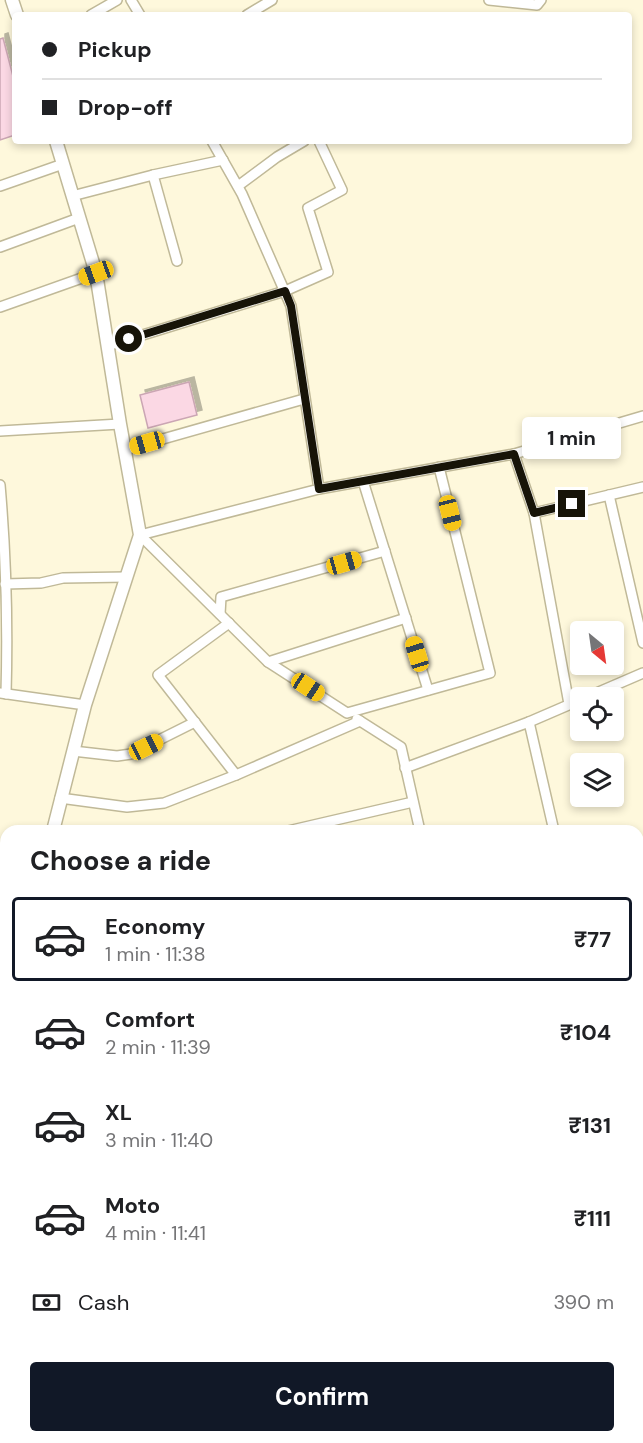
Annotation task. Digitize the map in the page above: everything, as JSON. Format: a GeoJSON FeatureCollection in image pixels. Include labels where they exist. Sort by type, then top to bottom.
{"type":"FeatureCollection","features":[{"type":"Feature","properties":{"kind":"street"},"geometry":{"type":"LineString","coordinates":[[96,12],[117,0]]}},
{"type":"Feature","properties":{"kind":"street"},"geometry":{"type":"LineString","coordinates":[[252,12],[272,0]]}},
{"type":"Feature","properties":{"kind":"street"},"geometry":{"type":"LineString","coordinates":[[489,0],[537,5],[541,0]]}},
{"type":"Feature","properties":{"kind":"street"},"geometry":{"type":"LineString","coordinates":[[53,825],[85,705],[140,535],[96,273],[72,196],[59,144]]}},
{"type":"Feature","properties":{"kind":"street"},"geometry":{"type":"LineString","coordinates":[[214,144],[237,186],[291,306],[319,489]]}},
{"type":"Feature","properties":{"kind":"street"},"geometry":{"type":"LineString","coordinates":[[237,186],[299,144]]}},
{"type":"Feature","properties":{"kind":"street"},"geometry":{"type":"LineString","coordinates":[[107,346],[285,291],[328,272],[308,208],[342,190],[320,144]]}},
{"type":"Feature","properties":{"kind":"street"},"geometry":{"type":"LineString","coordinates":[[72,196],[223,160]]}},
{"type":"Feature","properties":{"kind":"street"},"geometry":{"type":"LineString","coordinates":[[0,186],[63,164]]}},
{"type":"Feature","properties":{"kind":"street"},"geometry":{"type":"LineString","coordinates":[[153,175],[177,261]]}},
{"type":"Feature","properties":{"kind":"street"},"geometry":{"type":"LineString","coordinates":[[0,247],[79,218]]}},
{"type":"Feature","properties":{"kind":"street"},"geometry":{"type":"LineString","coordinates":[[0,307],[96,273]]}},
{"type":"Feature","properties":{"kind":"street"},"geometry":{"type":"LineString","coordinates":[[124,450],[304,399]]}},
{"type":"Feature","properties":{"kind":"street"},"geometry":{"type":"LineString","coordinates":[[140,535],[319,489],[514,454],[643,416]]}},
{"type":"Feature","properties":{"kind":"street"},"geometry":{"type":"LineString","coordinates":[[0,431],[120,424]]}},
{"type":"Feature","properties":{"kind":"street"},"geometry":{"type":"LineString","coordinates":[[405,768],[529,722],[569,704],[534,513],[514,454]]}},
{"type":"Feature","properties":{"kind":"street"},"geometry":{"type":"LineString","coordinates":[[347,712],[490,673],[439,467]]}},
{"type":"Feature","properties":{"kind":"street"},"geometry":{"type":"LineString","coordinates":[[363,481],[428,690]]}},
{"type":"Feature","properties":{"kind":"street"},"geometry":{"type":"LineString","coordinates":[[0,485],[7,638],[3,693],[85,705]]}},
{"type":"Feature","properties":{"kind":"street"},"geometry":{"type":"LineString","coordinates":[[534,513],[643,487]]}},
{"type":"Feature","properties":{"kind":"street"},"geometry":{"type":"LineString","coordinates":[[609,495],[643,643]]}},
{"type":"Feature","properties":{"kind":"street"},"geometry":{"type":"LineString","coordinates":[[140,535],[268,662],[401,747],[419,825]]}},
{"type":"Feature","properties":{"kind":"street"},"geometry":{"type":"LineString","coordinates":[[220,614],[221,597],[385,551]]}},
{"type":"Feature","properties":{"kind":"street"},"geometry":{"type":"LineString","coordinates":[[5,584],[41,583],[63,578],[127,577]]}},
{"type":"Feature","properties":{"kind":"street"},"geometry":{"type":"LineString","coordinates":[[268,662],[405,618]]}},
{"type":"Feature","properties":{"kind":"street"},"geometry":{"type":"LineString","coordinates":[[229,623],[158,675],[236,775]]}},
{"type":"Feature","properties":{"kind":"street"},"geometry":{"type":"LineString","coordinates":[[611,687],[643,673]]}},
{"type":"Feature","properties":{"kind":"street"},"geometry":{"type":"LineString","coordinates":[[60,798],[127,807],[164,803],[236,775],[360,721]]}},
{"type":"Feature","properties":{"kind":"street"},"geometry":{"type":"LineString","coordinates":[[73,751],[117,756],[131,754],[195,722]]}},
{"type":"Feature","properties":{"kind":"street"},"geometry":{"type":"LineString","coordinates":[[529,722],[553,825]]}},
{"type":"Feature","properties":{"kind":"street"},"geometry":{"type":"LineString","coordinates":[[314,825],[413,802]]}},
{"type":"Feature","properties":{"kind":"building"},"geometry":{"type":"Polygon","coordinates":[[[3,38],[12,72],[12,136],[0,140],[0,39],[3,38]]]}},
{"type":"Feature","properties":{"kind":"building"},"geometry":{"type":"Polygon","coordinates":[[[189,382],[197,415],[148,428],[140,395],[189,382]]]}},
{"type":"Feature","properties":{"kind":"route"},"geometry":{"type":"LineString","coordinates":[[129,339],[285,291],[291,306],[319,489],[514,454],[534,513],[572,504]]}}]}
